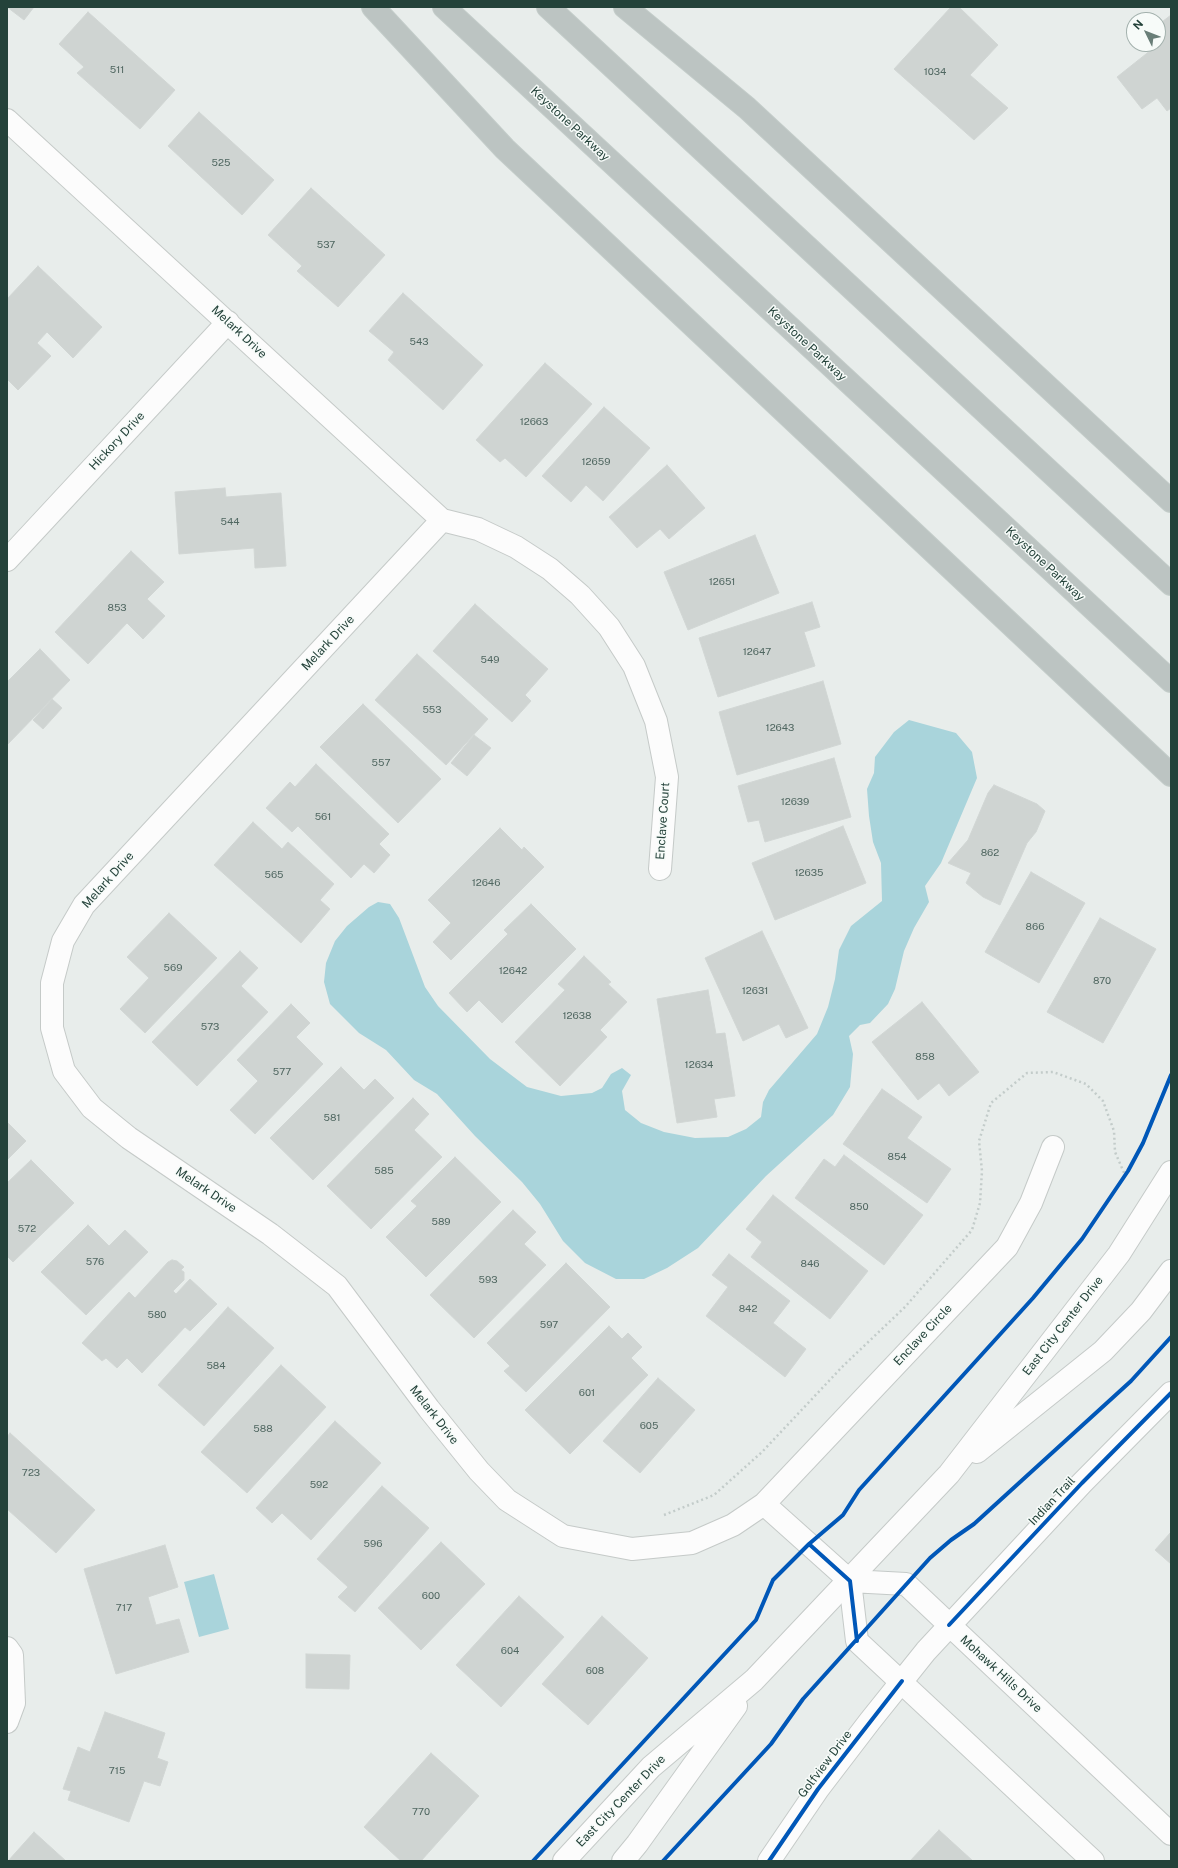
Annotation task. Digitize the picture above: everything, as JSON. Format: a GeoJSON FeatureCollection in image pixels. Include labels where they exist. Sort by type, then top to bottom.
{"type":"FeatureCollection","features":[{"type":"Feature","properties":{"kind":"highway"},"geometry":{"type":"LineString","coordinates":[[373,7],[505,149],[1171,775]]}},
{"type":"Feature","properties":{"kind":"highway","name":"Keystone Parkway"},"geometry":{"type":"LineString","coordinates":[[444,7],[1171,680]]}},
{"type":"Feature","properties":{"kind":"highway"},"geometry":{"type":"LineString","coordinates":[[548,7],[1171,584]]}},
{"type":"Feature","properties":{"kind":"highway"},"geometry":{"type":"LineString","coordinates":[[625,7],[747,108],[1171,501]]}},
{"type":"Feature","properties":{"kind":"street","name":"Melark Drive"},"geometry":{"type":"LineString","coordinates":[[7,120],[442,520],[84,905],[63,941],[52,983],[52,1028],[64,1071],[92,1108],[129,1138],[270,1234],[337,1286],[429,1410],[479,1471],[507,1500],[562,1536],[632,1549],[692,1543],[732,1525],[764,1504]]}},
{"type":"Feature","properties":{"kind":"street","name":"Hickory Drive"},"geometry":{"type":"LineString","coordinates":[[7,560],[228,322]]}},
{"type":"Feature","properties":{"kind":"street","name":"Enclave Court"},"geometry":{"type":"LineString","coordinates":[[442,520],[484,532],[516,547],[550,569],[580,595],[609,626],[634,666],[656,721],[667,778],[660,869]]}},
{"type":"Feature","properties":{"kind":"street","name":"Enclave Circle"},"geometry":{"type":"LineString","coordinates":[[764,1504],[1007,1247],[1031,1203],[1054,1147]]}},
{"type":"Feature","properties":{"kind":"street","name":"East City Center Drive"},"geometry":{"type":"LineString","coordinates":[[564,1861],[651,1767],[754,1680],[850,1581],[949,1474],[1119,1254],[1171,1172]]}},
{"type":"Feature","properties":{"kind":"street","name":"East City Center Drive"},"geometry":{"type":"LineString","coordinates":[[949,1474],[1102,1351],[1141,1312],[1171,1272]]}},
{"type":"Feature","properties":{"kind":"street","name":"Indian Trail"},"geometry":{"type":"LineString","coordinates":[[926,1652],[949,1625],[1082,1483],[1171,1393]]}},
{"type":"Feature","properties":{"kind":"street"},"geometry":{"type":"LineString","coordinates":[[764,1504],[850,1581],[857,1641],[902,1681],[1093,1861]]}},
{"type":"Feature","properties":{"kind":"street","name":"Mohawk Hills Drive"},"geometry":{"type":"LineString","coordinates":[[850,1581],[906,1584],[1171,1834]]}},
{"type":"Feature","properties":{"kind":"street"},"geometry":{"type":"LineString","coordinates":[[7,1648],[12,1655],[14,1703],[7,1722]]}},
{"type":"Feature","properties":{"kind":"street","name":"Golfview Drive"},"geometry":{"type":"LineString","coordinates":[[769,1861],[818,1789],[926,1652]]}},
{"type":"Feature","properties":{"kind":"street","name":"East City Center Drive"},"geometry":{"type":"LineString","coordinates":[[623,1861],[637,1844],[754,1680]]}},
{"type":"Feature","properties":{"kind":"path"},"geometry":{"type":"LineString","coordinates":[[664,1515],[714,1495],[762,1452],[843,1366],[905,1307],[972,1230],[980,1203],[982,1170],[979,1141],[991,1103],[1027,1073],[1053,1072],[1086,1084],[1103,1101],[1114,1131],[1115,1152],[1126,1173],[1121,1180]]}},
{"type":"Feature","properties":{"kind":"water"},"geometry":{"type":"Polygon","coordinates":[[[909,720],[956,733],[972,752],[977,778],[941,863],[925,886],[929,902],[914,928],[904,951],[895,989],[888,1004],[870,1023],[860,1025],[849,1036],[853,1054],[850,1087],[833,1115],[766,1176],[698,1248],[667,1268],[644,1279],[616,1279],[585,1263],[563,1241],[540,1204],[522,1182],[475,1136],[437,1094],[414,1080],[386,1050],[359,1033],[330,1004],[324,982],[326,963],[335,941],[347,926],[369,907],[378,902],[390,904],[399,918],[425,987],[438,1006],[490,1059],[527,1087],[561,1096],[592,1093],[602,1088],[611,1074],[622,1068],[631,1075],[622,1091],[625,1110],[641,1123],[664,1132],[695,1138],[728,1137],[746,1129],[761,1117],[763,1102],[769,1090],[817,1034],[828,1007],[835,979],[839,950],[851,926],[882,901],[881,863],[873,842],[867,789],[874,773],[875,757],[894,732],[909,720]]]}},
{"type":"Feature","properties":{"kind":"water"},"geometry":{"type":"Polygon","coordinates":[[[214,1574],[229,1629],[199,1637],[184,1582],[214,1574]]]}},
{"type":"Feature","properties":{"kind":"building"},"geometry":{"type":"Polygon","coordinates":[[[7,7],[34,7],[24,20],[7,7]]]}},
{"type":"Feature","properties":{"kind":"building"},"geometry":{"type":"Polygon","coordinates":[[[951,7],[959,7],[998,45],[970,75],[1008,108],[974,140],[894,69],[951,7]]]}},
{"type":"Feature","properties":{"kind":"building"},"geometry":{"type":"Polygon","coordinates":[[[88,12],[175,90],[140,129],[77,73],[84,67],[59,44],[88,12]]]}},
{"type":"Feature","properties":{"kind":"building"},"geometry":{"type":"Polygon","coordinates":[[[1171,15],[1171,108],[1167,111],[1157,98],[1142,109],[1117,77],[1148,52],[1166,52],[1166,19],[1171,15]]]}},
{"type":"Feature","properties":{"kind":"building"},"geometry":{"type":"Polygon","coordinates":[[[199,112],[274,180],[242,215],[168,146],[199,112]]]}},
{"type":"Feature","properties":{"kind":"building"},"geometry":{"type":"Polygon","coordinates":[[[311,188],[385,255],[338,307],[297,271],[302,266],[268,235],[311,188]]]}},
{"type":"Feature","properties":{"kind":"building"},"geometry":{"type":"Polygon","coordinates":[[[38,266],[102,327],[73,358],[47,332],[37,343],[51,356],[18,390],[7,379],[7,299],[38,266]]]}},
{"type":"Feature","properties":{"kind":"building"},"geometry":{"type":"Polygon","coordinates":[[[403,293],[483,365],[443,410],[388,360],[394,352],[369,331],[403,293]]]}},
{"type":"Feature","properties":{"kind":"building"},"geometry":{"type":"Polygon","coordinates":[[[545,363],[592,404],[526,477],[505,458],[500,462],[476,440],[545,363]]]}},
{"type":"Feature","properties":{"kind":"building"},"geometry":{"type":"Polygon","coordinates":[[[604,407],[650,448],[603,501],[586,485],[571,502],[542,476],[604,407]]]}},
{"type":"Feature","properties":{"kind":"building"},"geometry":{"type":"Polygon","coordinates":[[[667,465],[705,508],[669,539],[660,529],[637,548],[609,517],[667,465]]]}},
{"type":"Feature","properties":{"kind":"building"},"geometry":{"type":"Polygon","coordinates":[[[225,488],[226,497],[281,493],[286,566],[255,568],[254,548],[179,554],[175,492],[225,488]]]}},
{"type":"Feature","properties":{"kind":"building"},"geometry":{"type":"Polygon","coordinates":[[[755,535],[779,593],[688,630],[664,572],[755,535]]]}},
{"type":"Feature","properties":{"kind":"building"},"geometry":{"type":"Polygon","coordinates":[[[131,551],[164,582],[147,599],[165,616],[143,639],[127,623],[88,664],[55,632],[131,551]]]}},
{"type":"Feature","properties":{"kind":"building"},"geometry":{"type":"Polygon","coordinates":[[[812,602],[820,627],[804,632],[815,666],[718,697],[699,638],[812,602]]]}},
{"type":"Feature","properties":{"kind":"building"},"geometry":{"type":"Polygon","coordinates":[[[475,604],[548,669],[525,695],[531,701],[512,722],[433,651],[475,604]]]}},
{"type":"Feature","properties":{"kind":"building"},"geometry":{"type":"Polygon","coordinates":[[[40,649],[70,680],[7,745],[7,682],[40,649]]]}},
{"type":"Feature","properties":{"kind":"building"},"geometry":{"type":"Polygon","coordinates":[[[417,654],[488,719],[446,765],[375,700],[417,654]]]}},
{"type":"Feature","properties":{"kind":"building"},"geometry":{"type":"Polygon","coordinates":[[[823,681],[841,744],[737,775],[719,712],[823,681]]]}},
{"type":"Feature","properties":{"kind":"building"},"geometry":{"type":"Polygon","coordinates":[[[52,699],[62,708],[43,729],[33,720],[52,699]]]}},
{"type":"Feature","properties":{"kind":"building"},"geometry":{"type":"Polygon","coordinates":[[[363,704],[441,779],[398,823],[320,747],[363,704]]]}},
{"type":"Feature","properties":{"kind":"building"},"geometry":{"type":"Polygon","coordinates":[[[474,735],[491,748],[467,776],[451,763],[474,735]]]}},
{"type":"Feature","properties":{"kind":"building"},"geometry":{"type":"Polygon","coordinates":[[[834,758],[851,817],[765,842],[759,820],[748,822],[738,786],[834,758]]]}},
{"type":"Feature","properties":{"kind":"building"},"geometry":{"type":"Polygon","coordinates":[[[316,764],[389,834],[379,844],[390,855],[374,873],[364,864],[351,878],[298,826],[292,832],[266,808],[290,782],[295,787],[316,764]]]}},
{"type":"Feature","properties":{"kind":"building"},"geometry":{"type":"Polygon","coordinates":[[[994,785],[1037,804],[1045,811],[1036,832],[1027,843],[1000,905],[983,897],[966,883],[971,873],[948,863],[968,840],[988,793],[994,785]]]}},
{"type":"Feature","properties":{"kind":"building"},"geometry":{"type":"Polygon","coordinates":[[[253,822],[282,849],[288,842],[334,884],[320,900],[330,909],[301,943],[214,865],[253,822]]]}},
{"type":"Feature","properties":{"kind":"building"},"geometry":{"type":"Polygon","coordinates":[[[843,826],[866,883],[775,920],[752,863],[843,826]]]}},
{"type":"Feature","properties":{"kind":"building"},"geometry":{"type":"Polygon","coordinates":[[[500,828],[522,850],[524,847],[544,867],[451,960],[433,942],[451,923],[428,900],[500,828]]]}},
{"type":"Feature","properties":{"kind":"building"},"geometry":{"type":"Polygon","coordinates":[[[1031,872],[1085,903],[1039,983],[985,952],[1031,872]]]}},
{"type":"Feature","properties":{"kind":"building"},"geometry":{"type":"Polygon","coordinates":[[[531,904],[576,949],[502,1023],[479,1000],[467,1012],[449,993],[508,934],[504,930],[531,904]]]}},
{"type":"Feature","properties":{"kind":"building"},"geometry":{"type":"Polygon","coordinates":[[[169,913],[217,958],[145,1033],[120,1009],[149,978],[127,957],[169,913]]]}},
{"type":"Feature","properties":{"kind":"building"},"geometry":{"type":"Polygon","coordinates":[[[1100,918],[1156,949],[1103,1043],[1047,1012],[1100,918]]]}},
{"type":"Feature","properties":{"kind":"building"},"geometry":{"type":"Polygon","coordinates":[[[762,931],[808,1028],[786,1038],[779,1024],[743,1041],[705,958],[762,931]]]}},
{"type":"Feature","properties":{"kind":"building"},"geometry":{"type":"Polygon","coordinates":[[[240,951],[258,968],[241,986],[268,1012],[197,1086],[152,1042],[240,951]]]}},
{"type":"Feature","properties":{"kind":"building"},"geometry":{"type":"Polygon","coordinates":[[[584,956],[611,982],[608,984],[627,1002],[600,1030],[607,1037],[560,1086],[515,1042],[565,990],[558,984],[584,956]]]}},
{"type":"Feature","properties":{"kind":"building"},"geometry":{"type":"Polygon","coordinates":[[[708,990],[716,1034],[725,1033],[735,1096],[714,1099],[717,1117],[677,1123],[657,999],[708,990]]]}},
{"type":"Feature","properties":{"kind":"building"},"geometry":{"type":"Polygon","coordinates":[[[922,1002],[979,1072],[949,1096],[939,1083],[918,1100],[872,1042],[922,1002]]]}},
{"type":"Feature","properties":{"kind":"building"},"geometry":{"type":"Polygon","coordinates":[[[291,1004],[310,1023],[296,1037],[323,1064],[255,1134],[230,1110],[258,1081],[237,1060],[291,1004]]]}},
{"type":"Feature","properties":{"kind":"building"},"geometry":{"type":"Polygon","coordinates":[[[341,1067],[364,1090],[375,1079],[394,1098],[313,1180],[270,1138],[341,1067]]]}},
{"type":"Feature","properties":{"kind":"building"},"geometry":{"type":"Polygon","coordinates":[[[882,1089],[922,1117],[907,1138],[951,1169],[927,1203],[843,1144],[882,1089]]]}},
{"type":"Feature","properties":{"kind":"building"},"geometry":{"type":"Polygon","coordinates":[[[413,1098],[429,1114],[414,1130],[442,1157],[371,1229],[327,1186],[413,1098]]]}},
{"type":"Feature","properties":{"kind":"building"},"geometry":{"type":"Polygon","coordinates":[[[7,1122],[26,1141],[7,1160],[7,1122]]]}},
{"type":"Feature","properties":{"kind":"building"},"geometry":{"type":"Polygon","coordinates":[[[844,1155],[923,1215],[884,1265],[795,1198],[824,1159],[835,1167],[844,1155]]]}},
{"type":"Feature","properties":{"kind":"building"},"geometry":{"type":"Polygon","coordinates":[[[455,1157],[501,1202],[426,1277],[386,1237],[417,1206],[411,1201],[455,1157]]]}},
{"type":"Feature","properties":{"kind":"building"},"geometry":{"type":"Polygon","coordinates":[[[31,1160],[74,1203],[13,1262],[7,1256],[7,1183],[31,1160]]]}},
{"type":"Feature","properties":{"kind":"building"},"geometry":{"type":"Polygon","coordinates":[[[773,1195],[868,1271],[830,1319],[751,1257],[762,1242],[746,1229],[773,1195]]]}},
{"type":"Feature","properties":{"kind":"building"},"geometry":{"type":"Polygon","coordinates":[[[513,1210],[536,1232],[524,1244],[546,1265],[474,1338],[430,1295],[513,1210]]]}},
{"type":"Feature","properties":{"kind":"building"},"geometry":{"type":"Polygon","coordinates":[[[88,1225],[109,1246],[125,1230],[148,1252],[86,1315],[41,1272],[88,1225]]]}},
{"type":"Feature","properties":{"kind":"building"},"geometry":{"type":"Polygon","coordinates":[[[729,1254],[790,1301],[773,1323],[806,1349],[785,1377],[706,1316],[728,1287],[712,1275],[729,1254]]]}},
{"type":"Feature","properties":{"kind":"building"},"geometry":{"type":"Polygon","coordinates":[[[172,1260],[177,1261],[184,1267],[181,1270],[184,1272],[184,1280],[173,1291],[176,1294],[190,1279],[217,1304],[190,1331],[185,1327],[142,1373],[127,1358],[117,1368],[106,1358],[102,1361],[82,1343],[129,1292],[135,1298],[168,1262],[172,1260]]]}},
{"type":"Feature","properties":{"kind":"building"},"geometry":{"type":"Polygon","coordinates":[[[566,1263],[610,1307],[526,1392],[504,1371],[510,1366],[487,1343],[566,1263]]]}},
{"type":"Feature","properties":{"kind":"building"},"geometry":{"type":"Polygon","coordinates":[[[228,1307],[274,1348],[204,1426],[158,1385],[228,1307]]]}},
{"type":"Feature","properties":{"kind":"building"},"geometry":{"type":"Polygon","coordinates":[[[609,1326],[622,1339],[628,1333],[642,1347],[631,1358],[648,1375],[570,1454],[525,1410],[609,1326]]]}},
{"type":"Feature","properties":{"kind":"building"},"geometry":{"type":"Polygon","coordinates":[[[281,1365],[326,1407],[247,1493],[201,1452],[281,1365]]]}},
{"type":"Feature","properties":{"kind":"building"},"geometry":{"type":"Polygon","coordinates":[[[658,1378],[695,1410],[640,1473],[603,1441],[658,1378]]]}},
{"type":"Feature","properties":{"kind":"building"},"geometry":{"type":"Polygon","coordinates":[[[335,1421],[381,1463],[311,1540],[282,1513],[272,1523],[256,1508],[335,1421]]]}},
{"type":"Feature","properties":{"kind":"building"},"geometry":{"type":"Polygon","coordinates":[[[10,1433],[95,1510],[56,1553],[7,1509],[7,1437],[10,1433]]]}},
{"type":"Feature","properties":{"kind":"building"},"geometry":{"type":"Polygon","coordinates":[[[382,1486],[429,1528],[355,1612],[338,1597],[348,1587],[317,1559],[382,1486]]]}},
{"type":"Feature","properties":{"kind":"building"},"geometry":{"type":"Polygon","coordinates":[[[1171,1532],[1171,1564],[1155,1550],[1171,1532]]]}},
{"type":"Feature","properties":{"kind":"building"},"geometry":{"type":"Polygon","coordinates":[[[441,1542],[485,1584],[421,1650],[378,1608],[441,1542]]]}},
{"type":"Feature","properties":{"kind":"building"},"geometry":{"type":"Polygon","coordinates":[[[165,1545],[178,1587],[148,1597],[156,1625],[179,1619],[189,1652],[116,1674],[84,1569],[165,1545]]]}},
{"type":"Feature","properties":{"kind":"building"},"geometry":{"type":"Polygon","coordinates":[[[519,1596],[564,1637],[501,1707],[456,1665],[519,1596]]]}},
{"type":"Feature","properties":{"kind":"building"},"geometry":{"type":"Polygon","coordinates":[[[602,1616],[648,1658],[588,1725],[542,1684],[602,1616]]]}},
{"type":"Feature","properties":{"kind":"building"},"geometry":{"type":"Polygon","coordinates":[[[306,1654],[350,1655],[349,1689],[306,1688],[306,1654]]]}},
{"type":"Feature","properties":{"kind":"building"},"geometry":{"type":"Polygon","coordinates":[[[105,1712],[165,1733],[157,1758],[168,1762],[160,1786],[144,1781],[129,1822],[68,1800],[71,1791],[63,1789],[78,1747],[90,1752],[105,1712]]]}},
{"type":"Feature","properties":{"kind":"building"},"geometry":{"type":"Polygon","coordinates":[[[431,1753],[479,1796],[421,1861],[401,1861],[364,1827],[431,1753]]]}},
{"type":"Feature","properties":{"kind":"building"},"geometry":{"type":"Polygon","coordinates":[[[939,1830],[973,1861],[910,1861],[939,1830]]]}},
{"type":"Feature","properties":{"kind":"building"},"geometry":{"type":"Polygon","coordinates":[[[34,1832],[66,1861],[8,1861],[34,1832]]]}},
{"type":"Feature","properties":{"kind":"cycle path"},"geometry":{"type":"LineString","coordinates":[[533,1861],[756,1620],[773,1580],[809,1544],[843,1515],[859,1490],[1033,1298],[1082,1239],[1128,1171],[1143,1143],[1171,1075]]}},
{"type":"Feature","properties":{"kind":"cycle path"},"geometry":{"type":"LineString","coordinates":[[663,1861],[771,1744],[803,1699],[930,1558],[951,1540],[974,1524],[1131,1381],[1171,1337]]}},
{"type":"Feature","properties":{"kind":"cycle path"},"geometry":{"type":"LineString","coordinates":[[949,1625],[1082,1483],[1171,1393]]}},
{"type":"Feature","properties":{"kind":"cycle path"},"geometry":{"type":"LineString","coordinates":[[809,1544],[850,1581],[857,1641]]}},
{"type":"Feature","properties":{"kind":"cycle path"},"geometry":{"type":"LineString","coordinates":[[769,1861],[818,1789],[902,1681]]}}]}
